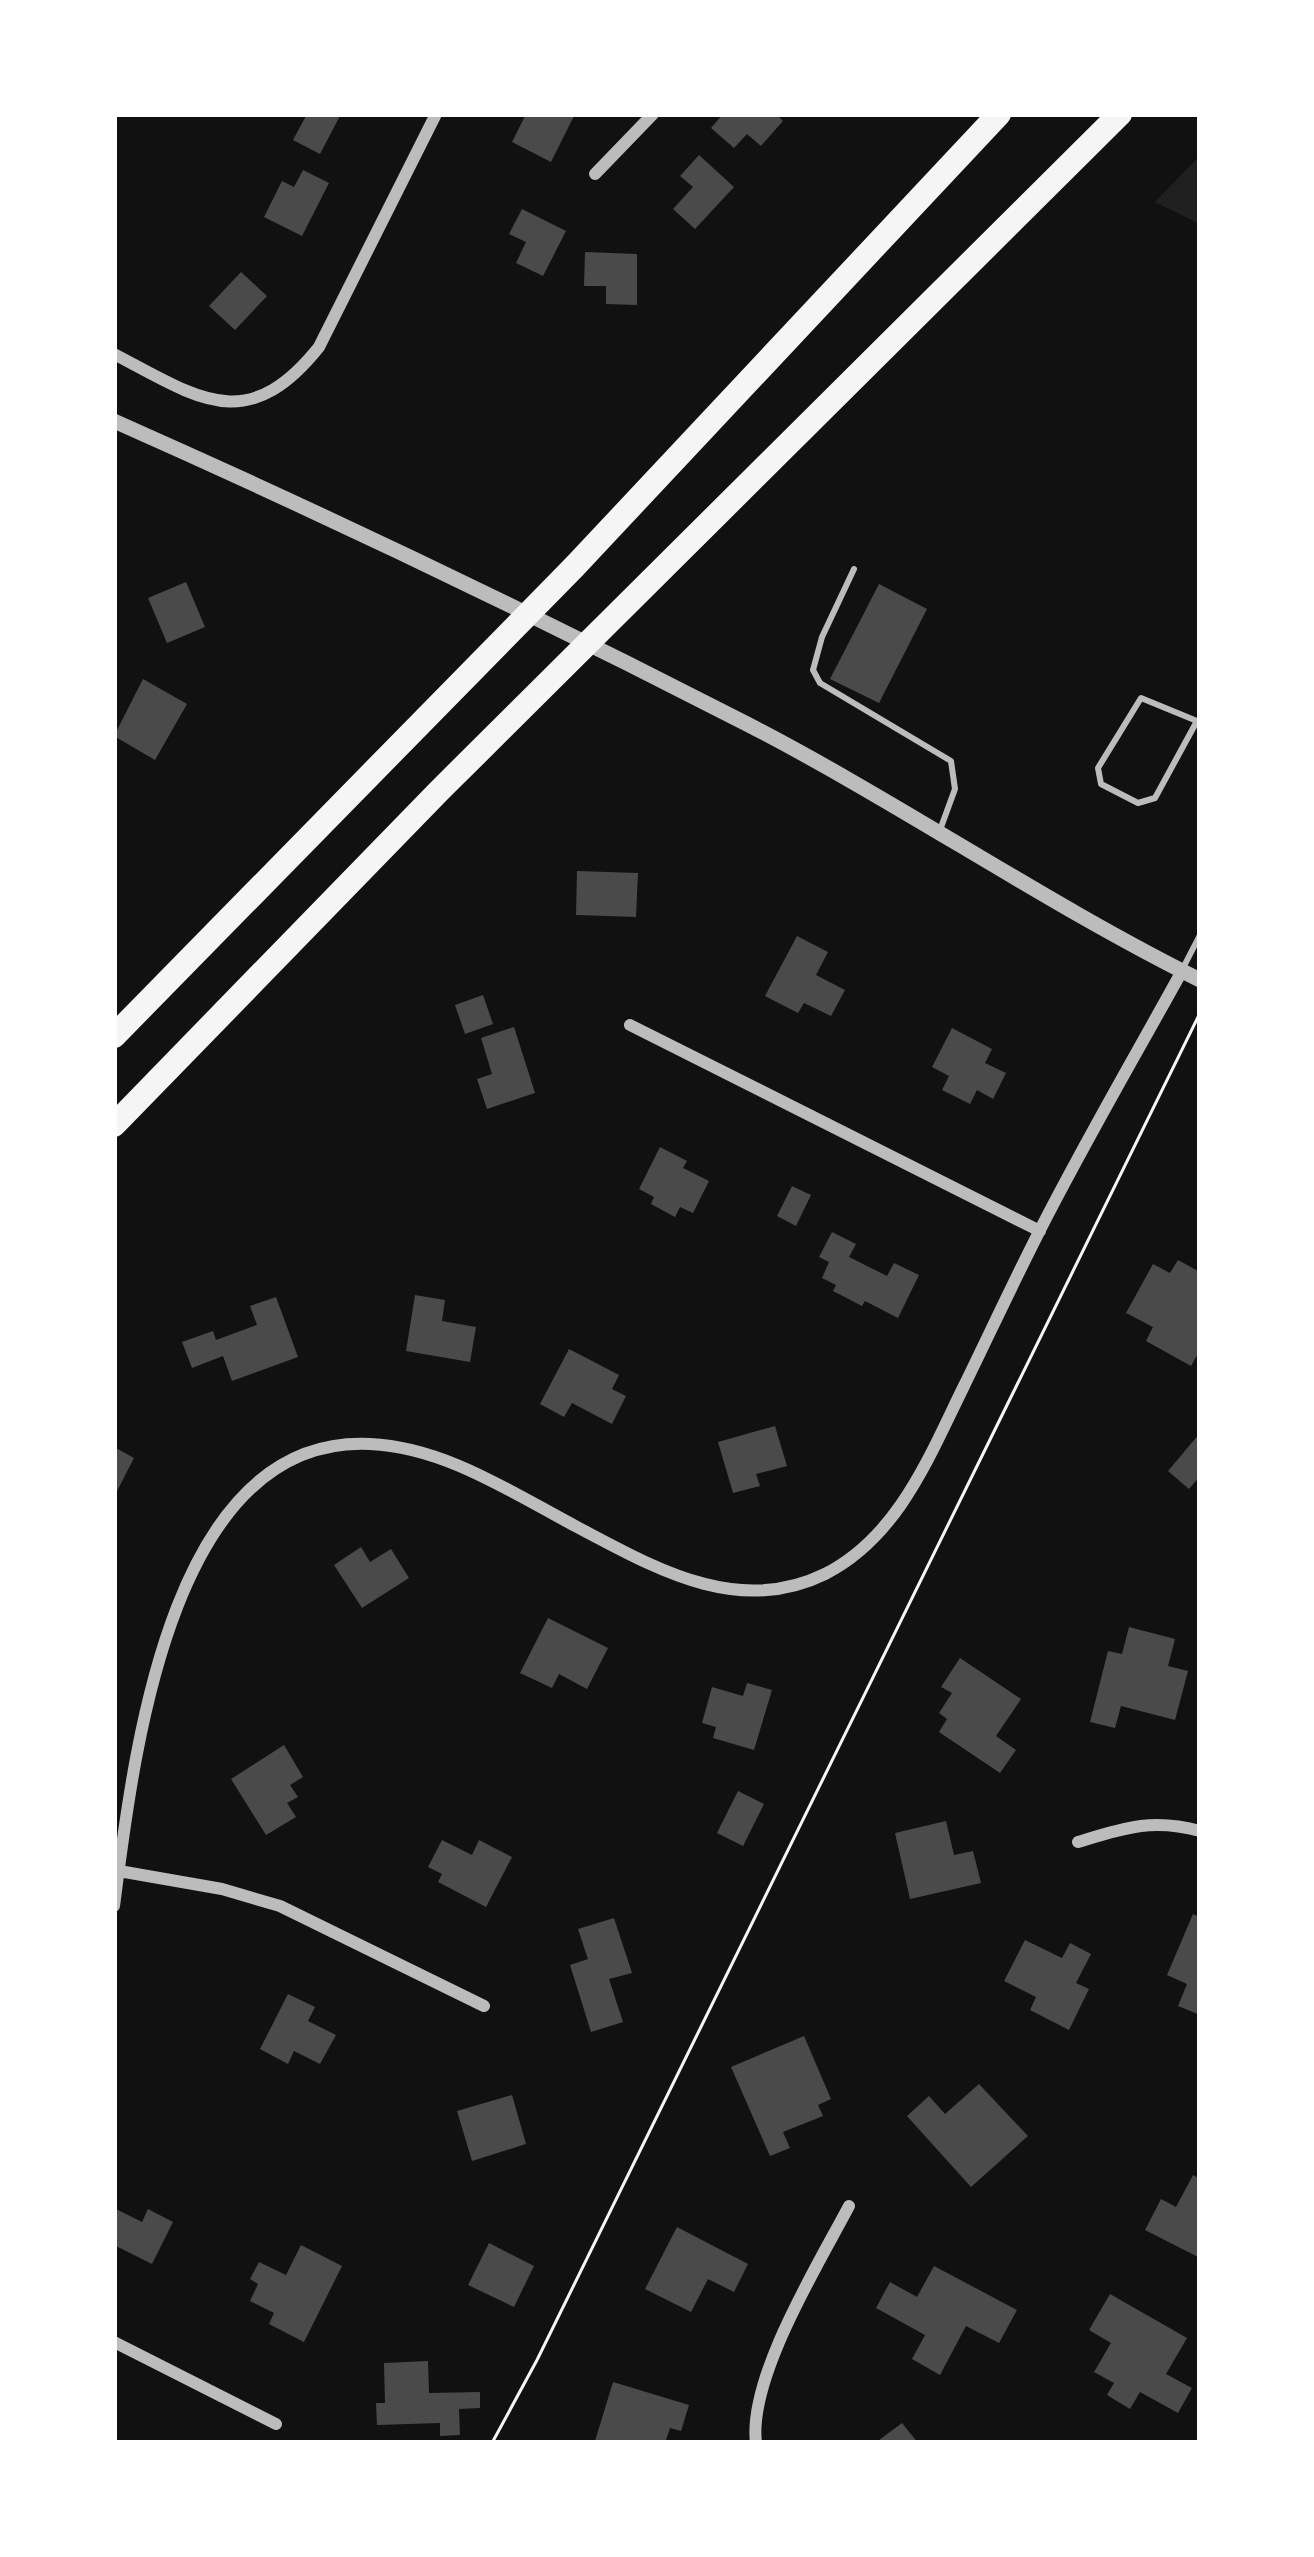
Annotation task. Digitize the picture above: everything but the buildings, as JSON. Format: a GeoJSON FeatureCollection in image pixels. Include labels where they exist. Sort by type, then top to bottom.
{"type":"FeatureCollection","features":[{"type":"Feature","properties":{"kind":"highway"},"geometry":{"type":"LineString","coordinates":[[114,1036],[591,549],[999,114]]}},
{"type":"Feature","properties":{"kind":"highway"},"geometry":{"type":"LineString","coordinates":[[114,1125],[439,791],[1120,114]]}},
{"type":"Feature","properties":{"kind":"street"},"geometry":{"type":"LineString","coordinates":[[114,354],[214,403],[241,401],[274,390],[296,375],[319,346],[436,114]]}},
{"type":"Feature","properties":{"kind":"street"},"geometry":{"type":"LineString","coordinates":[[595,174],[653,114]]}},
{"type":"Feature","properties":{"kind":"street"},"geometry":{"type":"LineString","coordinates":[[114,421],[429,565],[764,733],[1200,980]]}},
{"type":"Feature","properties":{"kind":"street"},"geometry":{"type":"LineString","coordinates":[[114,1906],[134,1761],[161,1657],[198,1562],[233,1503],[278,1465],[323,1446],[371,1444],[432,1454],[670,1576],[717,1589],[774,1589],[824,1575],[865,1547],[919,1477],[1040,1231],[1182,971]]}},
{"type":"Feature","properties":{"kind":"street"},"geometry":{"type":"LineString","coordinates":[[630,1025],[1040,1231]]}},
{"type":"Feature","properties":{"kind":"street"},"geometry":{"type":"LineString","coordinates":[[1078,1842],[1137,1823],[1200,1831]]}},
{"type":"Feature","properties":{"kind":"street"},"geometry":{"type":"LineString","coordinates":[[119,1870],[222,1889],[280,1906],[484,2006]]}},
{"type":"Feature","properties":{"kind":"street"},"geometry":{"type":"LineString","coordinates":[[756,2443],[753,2422],[764,2378],[849,2206]]}},
{"type":"Feature","properties":{"kind":"street"},"geometry":{"type":"LineString","coordinates":[[114,2342],[276,2424]]}},
{"type":"Feature","properties":{"kind":"lane"},"geometry":{"type":"LineString","coordinates":[[854,569],[822,638],[813,670],[820,683],[951,761],[955,789],[938,834]]}},
{"type":"Feature","properties":{"kind":"lane"},"geometry":{"type":"LineString","coordinates":[[1141,698],[1199,722],[1155,798],[1138,802],[1101,784],[1099,768],[1141,698]]}},
{"type":"Feature","properties":{"kind":"lane"},"geometry":{"type":"LineString","coordinates":[[1182,971],[1200,935]]}},
{"type":"Feature","properties":{"kind":"path"},"geometry":{"type":"LineString","coordinates":[[492,2443],[1200,1013]]}},
{"type":"Feature","properties":{"kind":"shaded area"},"geometry":{"type":"Polygon","coordinates":[[[1200,156],[1200,224],[1155,202],[1200,156]]]}}]}
